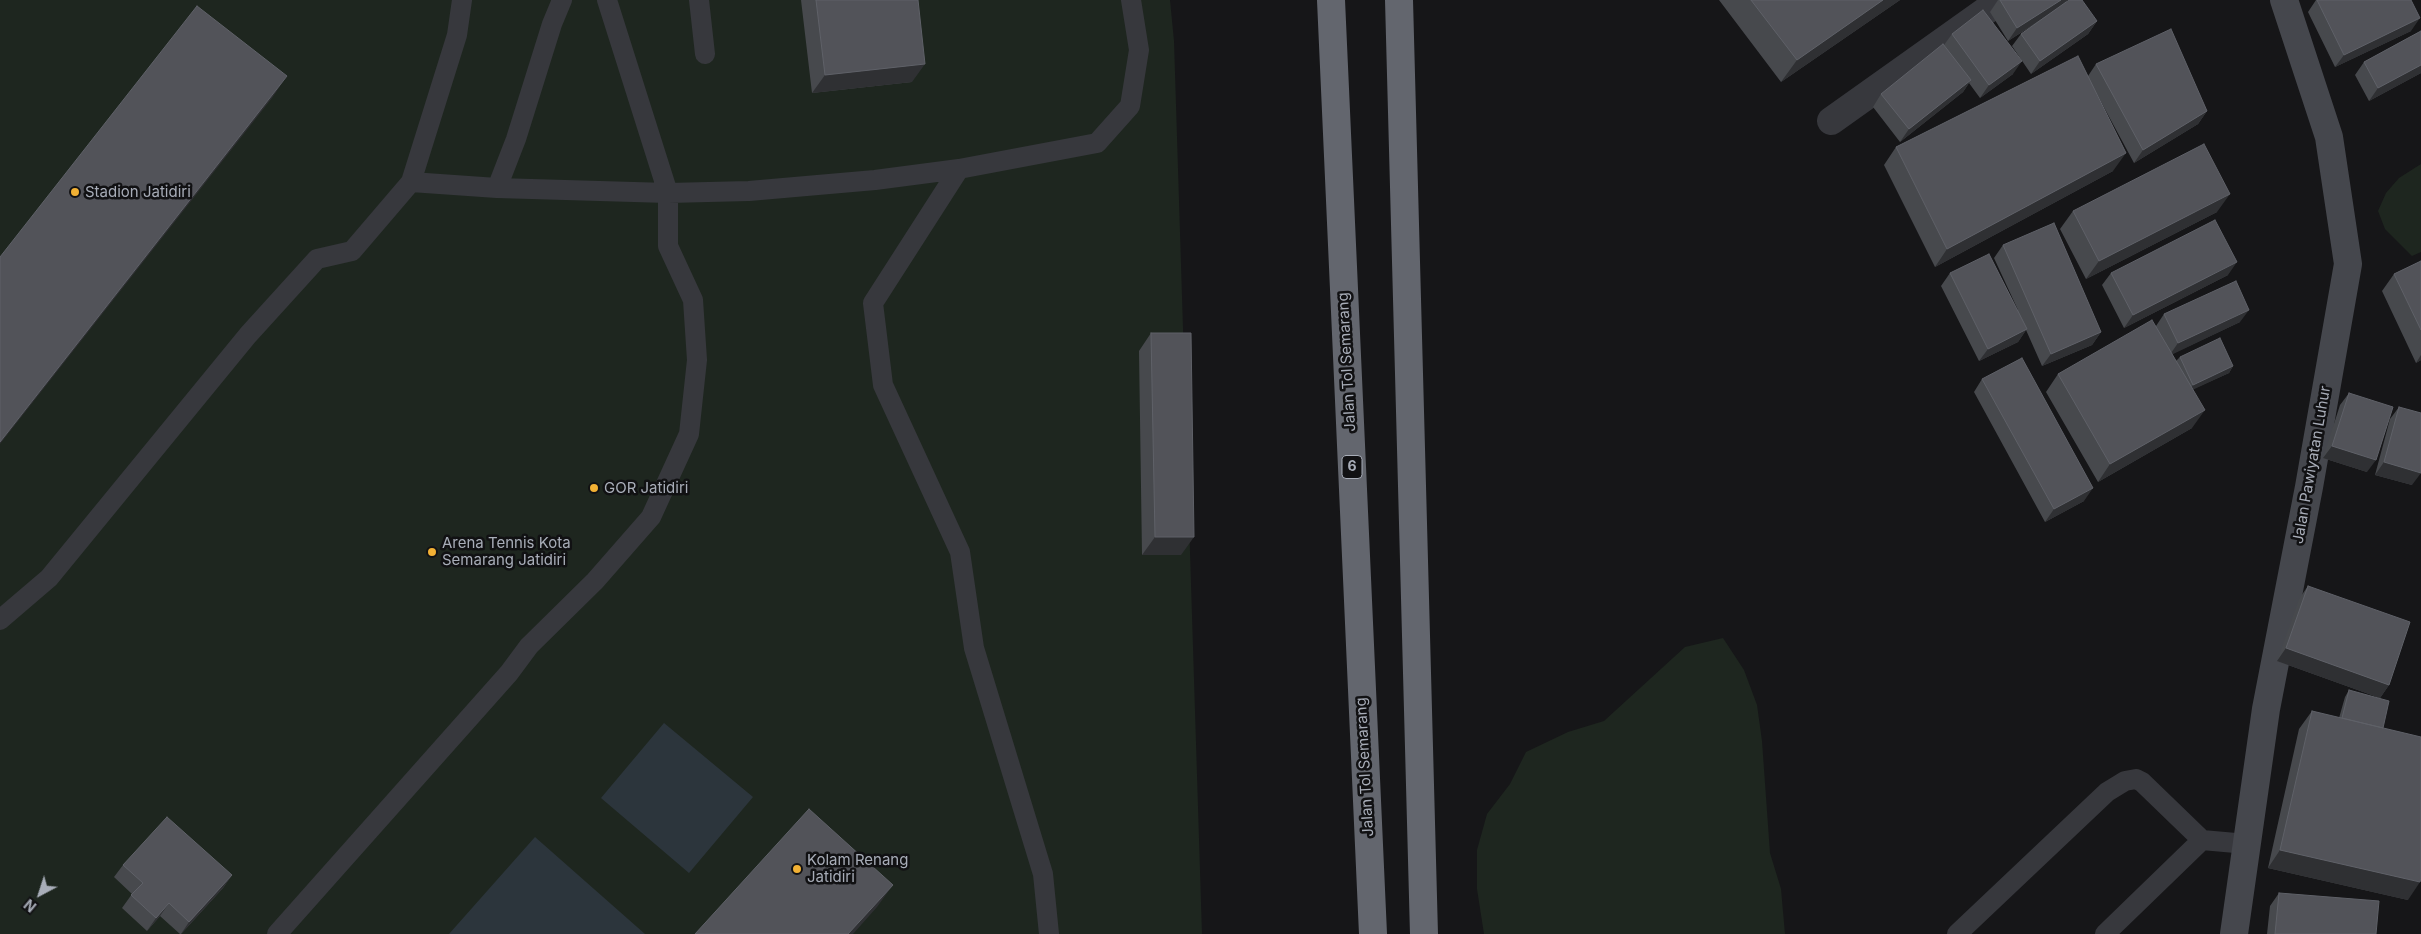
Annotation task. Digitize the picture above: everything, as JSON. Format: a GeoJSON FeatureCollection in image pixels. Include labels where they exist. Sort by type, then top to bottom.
{"type":"FeatureCollection","features":[{"type":"Feature","properties":{"kind":"highway","name":"Jalan Tol Semarang"},"geometry":{"type":"LineString","coordinates":[[1331,0],[1373,934]]}},
{"type":"Feature","properties":{"kind":"highway"},"geometry":{"type":"LineString","coordinates":[[1399,0],[1424,934]]}},
{"type":"Feature","properties":{"kind":"main road","name":"Jalan Pawiyatan Luhur"},"geometry":{"type":"LineString","coordinates":[[2229,929],[2247,844],[2266,710],[2309,487],[2348,264],[2329,137],[2284,0]]}},
{"type":"Feature","properties":{"kind":"street"},"geometry":{"type":"LineString","coordinates":[[1830,121],[2001,0]]}},
{"type":"Feature","properties":{"kind":"lane"},"geometry":{"type":"LineString","coordinates":[[0,620],[49,578],[248,336],[317,258],[352,250],[411,182],[457,35],[462,0]]}},
{"type":"Feature","properties":{"kind":"lane"},"geometry":{"type":"LineString","coordinates":[[497,188],[516,139],[552,24],[562,0]]}},
{"type":"Feature","properties":{"kind":"lane"},"geometry":{"type":"LineString","coordinates":[[276,934],[509,673],[529,646],[595,581],[652,517],[689,434],[696,360],[693,300],[668,246],[668,193],[607,0]]}},
{"type":"Feature","properties":{"kind":"lane"},"geometry":{"type":"LineString","coordinates":[[699,0],[705,54]]}},
{"type":"Feature","properties":{"kind":"lane"},"geometry":{"type":"LineString","coordinates":[[411,182],[497,188],[668,193],[749,191],[875,180],[959,168],[1096,143],[1130,106],[1139,50],[1131,0]]}},
{"type":"Feature","properties":{"kind":"lane"},"geometry":{"type":"LineString","coordinates":[[959,168],[873,303],[883,385],[960,552],[974,648],[1043,874],[1049,934]]}},
{"type":"Feature","properties":{"kind":"lane"},"geometry":{"type":"LineString","coordinates":[[1957,934],[2107,792],[2125,781],[2136,779],[2142,782],[2202,840],[2247,844]]}},
{"type":"Feature","properties":{"kind":"lane"},"geometry":{"type":"LineString","coordinates":[[2105,934],[2202,840]]}},
{"type":"Feature","properties":{"kind":"shaded area","name":"GOR Jatidiri"},"geometry":{"type":"Polygon","coordinates":[[[0,0],[1170,0],[1174,41],[1202,934],[0,934],[0,0]]]}},
{"type":"Feature","properties":{"kind":"shaded area"},"geometry":{"type":"Polygon","coordinates":[[[2421,164],[2421,252],[2412,256],[2385,229],[2378,211],[2386,193],[2399,178],[2421,164]]]}},
{"type":"Feature","properties":{"kind":"shaded area"},"geometry":{"type":"Polygon","coordinates":[[[1723,638],[1744,670],[1757,705],[1762,741],[1770,853],[1781,889],[1785,934],[1484,934],[1477,889],[1477,850],[1487,814],[1510,784],[1526,752],[1568,732],[1604,721],[1685,647],[1723,638]]]}},
{"type":"Feature","properties":{"kind":"shaded area"},"geometry":{"type":"Polygon","coordinates":[[[664,723],[753,797],[689,873],[601,798],[664,723]]]}},
{"type":"Feature","properties":{"kind":"shaded area"},"geometry":{"type":"Polygon","coordinates":[[[535,837],[645,934],[449,934],[535,837]]]}},
{"type":"Feature","properties":{"kind":"building"},"geometry":{"type":"Polygon","coordinates":[[[816,0],[918,0],[925,64],[825,75],[816,0]]]}},
{"type":"Feature","properties":{"kind":"building"},"geometry":{"type":"Polygon","coordinates":[[[1751,0],[1883,0],[1797,60],[1751,0]]]}},
{"type":"Feature","properties":{"kind":"building"},"geometry":{"type":"Polygon","coordinates":[[[2000,0],[2061,0],[2017,28],[2000,0]]]}},
{"type":"Feature","properties":{"kind":"building"},"geometry":{"type":"Polygon","coordinates":[[[2069,0],[2082,0],[2097,21],[2040,61],[2021,34],[2069,0]]]}},
{"type":"Feature","properties":{"kind":"building"},"geometry":{"type":"Polygon","coordinates":[[[2317,0],[2411,0],[2420,18],[2344,55],[2317,0]]]}},
{"type":"Feature","properties":{"kind":"building"},"geometry":{"type":"Polygon","coordinates":[[[197,6],[287,76],[0,442],[0,257],[197,6]]]}},
{"type":"Feature","properties":{"kind":"building"},"geometry":{"type":"Polygon","coordinates":[[[1983,10],[2022,61],[1989,85],[1952,34],[1983,10]]]}},
{"type":"Feature","properties":{"kind":"building"},"geometry":{"type":"Polygon","coordinates":[[[2171,29],[2207,111],[2143,150],[2096,64],[2171,29]]]}},
{"type":"Feature","properties":{"kind":"building"},"geometry":{"type":"Polygon","coordinates":[[[2421,31],[2421,65],[2378,88],[2364,62],[2421,31]]]}},
{"type":"Feature","properties":{"kind":"building"},"geometry":{"type":"Polygon","coordinates":[[[1943,44],[1971,80],[1909,129],[1881,94],[1943,44]]]}},
{"type":"Feature","properties":{"kind":"building"},"geometry":{"type":"Polygon","coordinates":[[[2078,56],[2126,153],[1947,249],[1896,147],[2078,56]]]}},
{"type":"Feature","properties":{"kind":"building"},"geometry":{"type":"Polygon","coordinates":[[[2204,144],[2230,194],[2099,261],[2073,211],[2204,144]]]}},
{"type":"Feature","properties":{"kind":"building"},"geometry":{"type":"Polygon","coordinates":[[[2215,220],[2237,262],[2133,315],[2111,273],[2215,220]]]}},
{"type":"Feature","properties":{"kind":"building"},"geometry":{"type":"Polygon","coordinates":[[[2054,223],[2101,332],[2051,354],[2003,245],[2054,223]]]}},
{"type":"Feature","properties":{"kind":"building"},"geometry":{"type":"Polygon","coordinates":[[[1989,254],[2027,329],[1988,349],[1950,273],[1989,254]]]}},
{"type":"Feature","properties":{"kind":"building"},"geometry":{"type":"Polygon","coordinates":[[[2421,261],[2421,330],[2394,274],[2421,261]]]}},
{"type":"Feature","properties":{"kind":"building"},"geometry":{"type":"Polygon","coordinates":[[[2236,281],[2249,310],[2178,343],[2164,314],[2236,281]]]}},
{"type":"Feature","properties":{"kind":"building"},"geometry":{"type":"Polygon","coordinates":[[[2152,320],[2205,410],[2110,464],[2058,374],[2152,320]]]}},
{"type":"Feature","properties":{"kind":"building"},"geometry":{"type":"Polygon","coordinates":[[[1151,333],[1191,333],[1194,537],[1155,537],[1151,333]]]}},
{"type":"Feature","properties":{"kind":"building"},"geometry":{"type":"Polygon","coordinates":[[[2220,338],[2233,366],[2193,385],[2180,357],[2220,338]]]}},
{"type":"Feature","properties":{"kind":"building"},"geometry":{"type":"Polygon","coordinates":[[[2022,358],[2093,488],[2054,509],[1982,379],[2022,358]]]}},
{"type":"Feature","properties":{"kind":"building"},"geometry":{"type":"Polygon","coordinates":[[[2349,393],[2393,407],[2376,460],[2332,446],[2349,393]]]}},
{"type":"Feature","properties":{"kind":"building"},"geometry":{"type":"Polygon","coordinates":[[[2399,407],[2421,413],[2421,473],[2384,462],[2399,407]]]}},
{"type":"Feature","properties":{"kind":"building"},"geometry":{"type":"Polygon","coordinates":[[[2308,586],[2410,622],[2389,685],[2286,648],[2308,586]]]}},
{"type":"Feature","properties":{"kind":"building"},"geometry":{"type":"Polygon","coordinates":[[[2349,690],[2389,701],[2383,728],[2342,718],[2349,690]]]}},
{"type":"Feature","properties":{"kind":"building"},"geometry":{"type":"Polygon","coordinates":[[[2312,711],[2421,737],[2420,882],[2280,850],[2312,711]]]}},
{"type":"Feature","properties":{"kind":"building","name":"Kolam Renang Jatidiri"},"geometry":{"type":"Polygon","coordinates":[[[809,809],[893,885],[848,934],[695,934],[809,809]]]}},
{"type":"Feature","properties":{"kind":"building"},"geometry":{"type":"Polygon","coordinates":[[[167,817],[232,875],[189,922],[169,903],[156,918],[131,895],[143,883],[123,865],[167,817]]]}},
{"type":"Feature","properties":{"kind":"building"},"geometry":{"type":"Polygon","coordinates":[[[2279,893],[2379,901],[2376,934],[2275,934],[2279,893]]]}},
{"type":"Feature","properties":{"kind":"place","name":"Stadion Jatidiri"},"geometry":{"type":"Point","coordinates":[75,192]}},
{"type":"Feature","properties":{"kind":"place","name":"GOR Jatidiri"},"geometry":{"type":"Point","coordinates":[594,488]}},
{"type":"Feature","properties":{"kind":"place","name":"Arena Tennis Kota Semarang Jatidiri"},"geometry":{"type":"Point","coordinates":[432,552]}},
{"type":"Feature","properties":{"kind":"place","name":"Kolam Renang Jatidiri"},"geometry":{"type":"Point","coordinates":[797,869]}}]}
